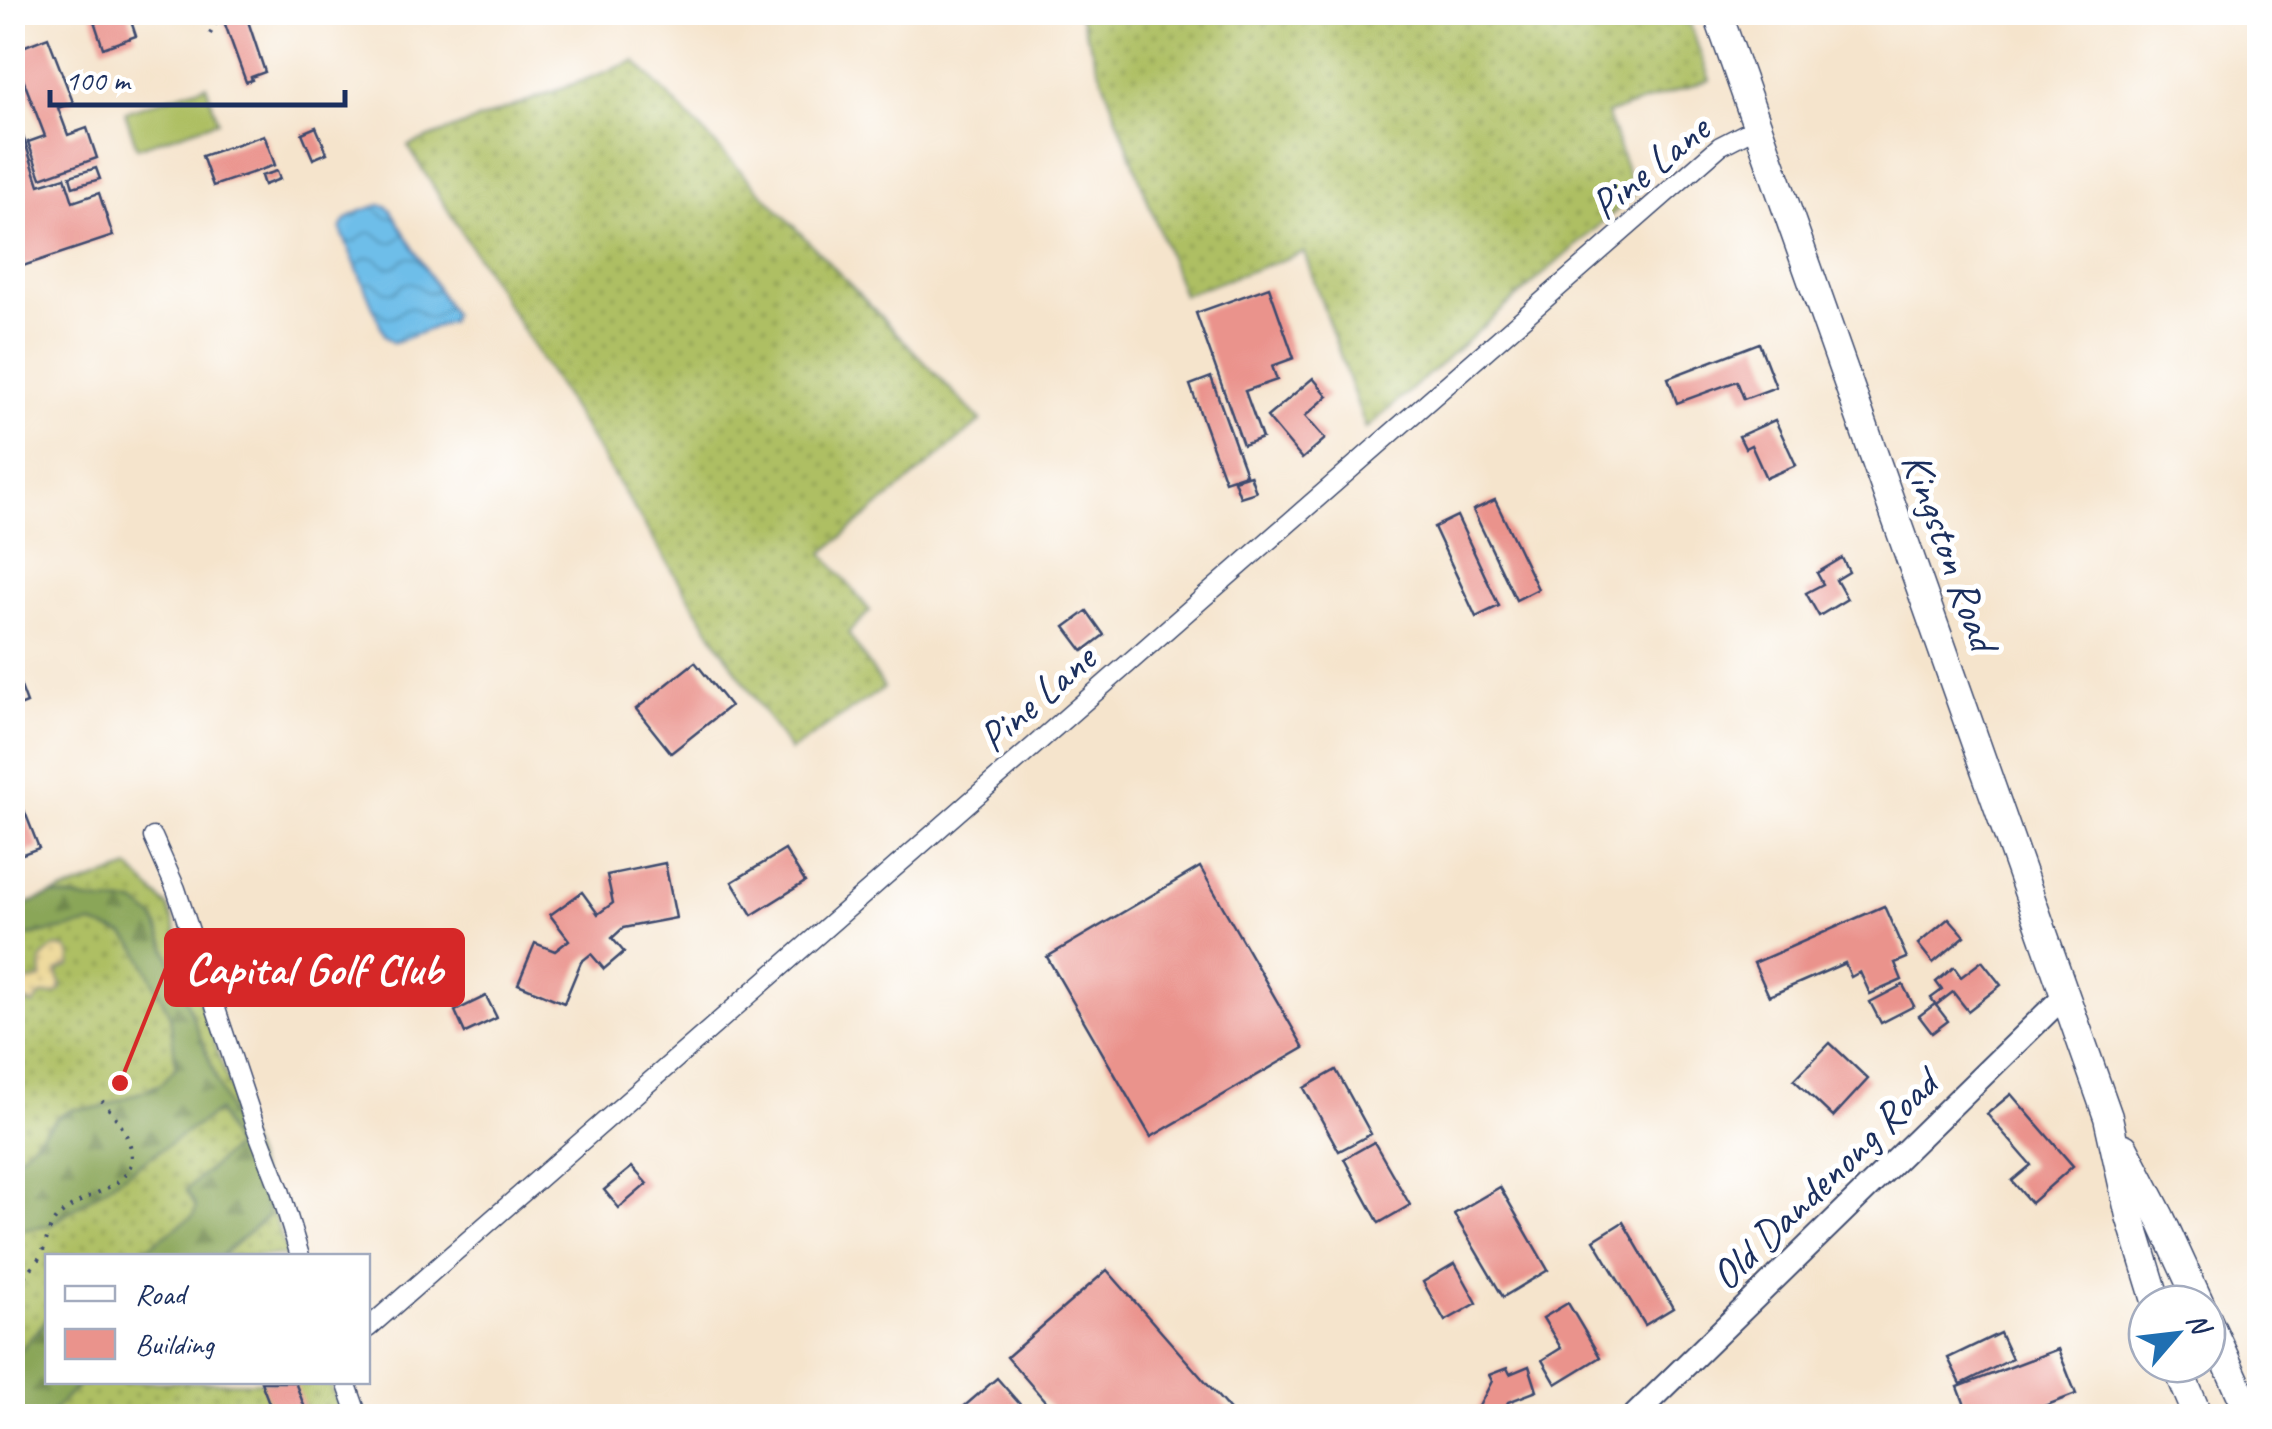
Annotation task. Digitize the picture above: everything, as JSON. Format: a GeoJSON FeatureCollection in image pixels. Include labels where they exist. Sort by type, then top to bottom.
{"type":"FeatureCollection","features":[{"type":"Feature","properties":{"kind":"main road","name":"Kingston Road"},"geometry":{"type":"LineString","coordinates":[[1717,12],[2108,1117],[2191,1284]]}},
{"type":"Feature","properties":{"kind":"main road","name":"Old Dandenong Road"},"geometry":{"type":"LineString","coordinates":[[1634,1416],[2064,996]]}},
{"type":"Feature","properties":{"kind":"main road","name":"Kingston Road"},"geometry":{"type":"LineString","coordinates":[[2108,1117],[2130,1216],[2151,1284]]}},
{"type":"Feature","properties":{"kind":"main road"},"geometry":{"type":"LineString","coordinates":[[2227,1363],[2251,1416]]}},
{"type":"Feature","properties":{"kind":"main road"},"geometry":{"type":"LineString","coordinates":[[2184,1384],[2198,1416]]}},
{"type":"Feature","properties":{"kind":"street","name":"Pine Lane"},"geometry":{"type":"LineString","coordinates":[[370,1326],[1720,146],[1757,127]]}},
{"type":"Feature","properties":{"kind":"street"},"geometry":{"type":"LineString","coordinates":[[153,837],[176,889],[299,1254]]}},
{"type":"Feature","properties":{"kind":"street"},"geometry":{"type":"LineString","coordinates":[[347,1384],[358,1416]]}},
{"type":"Feature","properties":{"kind":"path"},"geometry":{"type":"LineString","coordinates":[[210,34],[222,12]]}},
{"type":"Feature","properties":{"kind":"path"},"geometry":{"type":"LineString","coordinates":[[12,1293],[38,1260],[53,1222],[125,1175],[131,1162],[128,1136],[102,1101]]}},
{"type":"Feature","properties":{"kind":"green space"},"geometry":{"type":"Polygon","coordinates":[[[1078,13],[1686,13],[1710,80],[1607,114],[1635,194],[1366,429],[1304,252],[1183,295],[1078,13]]]}},
{"type":"Feature","properties":{"kind":"green space"},"geometry":{"type":"Polygon","coordinates":[[[635,61],[981,421],[823,553],[870,611],[848,633],[884,688],[790,751],[714,637],[408,146],[635,61]]]}},
{"type":"Feature","properties":{"kind":"green space"},"geometry":{"type":"Polygon","coordinates":[[[206,85],[218,121],[137,148],[125,112],[206,85]]]}},
{"type":"Feature","properties":{"kind":"green space"},"geometry":{"type":"Polygon","coordinates":[[[130,868],[168,907],[287,1254],[45,1254],[45,1384],[331,1384],[342,1416],[13,1416],[12,909],[130,868]]]}},
{"type":"Feature","properties":{"kind":"green space"},"geometry":{"type":"Polygon","coordinates":[[[52,895],[135,903],[155,919],[269,1215],[223,1254],[138,1254],[193,1216],[196,1207],[186,1190],[234,1147],[218,1111],[49,1226],[13,1231],[13,1162],[60,1115],[74,1109],[100,1108],[161,1084],[176,1067],[170,1016],[138,950],[125,935],[93,924],[26,936],[13,945],[13,909],[52,895]]]}},
{"type":"Feature","properties":{"kind":"green space"},"geometry":{"type":"Polygon","coordinates":[[[45,1321],[45,1384],[80,1384],[48,1416],[13,1416],[13,1359],[45,1321]]]}},
{"type":"Feature","properties":{"kind":"sand"},"geometry":{"type":"Polygon","coordinates":[[[57,947],[67,949],[71,955],[70,966],[57,971],[60,990],[41,995],[34,1005],[24,1001],[18,991],[22,981],[42,978],[41,960],[57,947]]]}},
{"type":"Feature","properties":{"kind":"water"},"geometry":{"type":"Polygon","coordinates":[[[380,205],[391,210],[453,315],[449,322],[393,343],[385,336],[341,230],[351,216],[380,205]]]}},
{"type":"Feature","properties":{"kind":"building"},"geometry":{"type":"Polygon","coordinates":[[[91,12],[128,12],[136,36],[103,48],[91,12]]]}},
{"type":"Feature","properties":{"kind":"building"},"geometry":{"type":"Polygon","coordinates":[[[245,12],[265,72],[246,82],[222,16],[245,12]]]}},
{"type":"Feature","properties":{"kind":"building"},"geometry":{"type":"Polygon","coordinates":[[[13,28],[20,48],[48,37],[73,102],[58,108],[68,135],[87,128],[97,158],[41,178],[28,142],[45,136],[18,66],[12,69],[13,28]]]}},
{"type":"Feature","properties":{"kind":"building"},"geometry":{"type":"Polygon","coordinates":[[[19,124],[39,185],[65,177],[73,202],[99,193],[113,236],[17,268],[12,255],[12,126],[19,124]]]}},
{"type":"Feature","properties":{"kind":"building"},"geometry":{"type":"Polygon","coordinates":[[[316,127],[327,153],[313,159],[302,133],[316,127]]]}},
{"type":"Feature","properties":{"kind":"building"},"geometry":{"type":"Polygon","coordinates":[[[264,135],[275,165],[213,186],[202,156],[264,135]]]}},
{"type":"Feature","properties":{"kind":"building"},"geometry":{"type":"Polygon","coordinates":[[[96,168],[100,179],[73,187],[70,176],[96,168]]]}},
{"type":"Feature","properties":{"kind":"building"},"geometry":{"type":"Polygon","coordinates":[[[277,171],[280,179],[264,185],[261,176],[277,171]]]}},
{"type":"Feature","properties":{"kind":"building"},"geometry":{"type":"Polygon","coordinates":[[[1269,287],[1294,358],[1272,366],[1277,380],[1245,391],[1262,438],[1243,445],[1196,313],[1269,287]]]}},
{"type":"Feature","properties":{"kind":"building"},"geometry":{"type":"Polygon","coordinates":[[[1759,343],[1776,387],[1744,399],[1737,381],[1677,403],[1668,378],[1759,343]]]}},
{"type":"Feature","properties":{"kind":"building"},"geometry":{"type":"Polygon","coordinates":[[[1211,377],[1246,474],[1225,481],[1190,385],[1211,377]]]}},
{"type":"Feature","properties":{"kind":"building"},"geometry":{"type":"Polygon","coordinates":[[[1313,378],[1328,396],[1305,416],[1325,439],[1302,459],[1267,417],[1313,378]]]}},
{"type":"Feature","properties":{"kind":"building"},"geometry":{"type":"Polygon","coordinates":[[[1775,420],[1796,465],[1766,478],[1751,445],[1745,448],[1739,436],[1775,420]]]}},
{"type":"Feature","properties":{"kind":"building"},"geometry":{"type":"Polygon","coordinates":[[[1250,475],[1256,492],[1240,497],[1234,480],[1250,475]]]}},
{"type":"Feature","properties":{"kind":"building"},"geometry":{"type":"Polygon","coordinates":[[[1495,500],[1538,589],[1516,600],[1473,510],[1495,500]]]}},
{"type":"Feature","properties":{"kind":"building"},"geometry":{"type":"Polygon","coordinates":[[[1457,516],[1499,606],[1476,617],[1434,527],[1457,516]]]}},
{"type":"Feature","properties":{"kind":"building"},"geometry":{"type":"Polygon","coordinates":[[[1842,558],[1849,572],[1836,580],[1847,599],[1819,616],[1806,593],[1823,584],[1817,573],[1842,558]]]}},
{"type":"Feature","properties":{"kind":"building"},"geometry":{"type":"Polygon","coordinates":[[[1087,611],[1104,635],[1083,651],[1065,627],[1087,611]]]}},
{"type":"Feature","properties":{"kind":"building"},"geometry":{"type":"Polygon","coordinates":[[[695,662],[730,706],[671,753],[636,709],[695,662]]]}},
{"type":"Feature","properties":{"kind":"building"},"geometry":{"type":"Polygon","coordinates":[[[17,676],[27,703],[12,709],[12,677],[17,676]]]}},
{"type":"Feature","properties":{"kind":"building"},"geometry":{"type":"Polygon","coordinates":[[[12,779],[39,848],[12,858],[12,779]]]}},
{"type":"Feature","properties":{"kind":"building"},"geometry":{"type":"Polygon","coordinates":[[[785,850],[805,882],[752,915],[732,882],[785,850]]]}},
{"type":"Feature","properties":{"kind":"building"},"geometry":{"type":"Polygon","coordinates":[[[665,863],[676,918],[623,928],[612,938],[624,952],[604,969],[591,954],[581,962],[564,1003],[518,984],[535,943],[555,951],[569,940],[550,915],[582,892],[598,914],[613,903],[607,875],[665,863]]]}},
{"type":"Feature","properties":{"kind":"building"},"geometry":{"type":"Polygon","coordinates":[[[1200,867],[1304,1048],[1151,1137],[1047,957],[1200,867]]]}},
{"type":"Feature","properties":{"kind":"building"},"geometry":{"type":"Polygon","coordinates":[[[1884,906],[1907,958],[1895,963],[1902,980],[1870,994],[1860,972],[1851,977],[1845,963],[1769,996],[1754,963],[1884,906]]]}},
{"type":"Feature","properties":{"kind":"building"},"geometry":{"type":"Polygon","coordinates":[[[1949,918],[1965,936],[1933,963],[1918,944],[1949,918]]]}},
{"type":"Feature","properties":{"kind":"building"},"geometry":{"type":"Polygon","coordinates":[[[1982,961],[2001,985],[1968,1011],[1953,992],[1936,1005],[1931,998],[1942,990],[1936,982],[1954,967],[1961,977],[1982,961]]]}},
{"type":"Feature","properties":{"kind":"building"},"geometry":{"type":"Polygon","coordinates":[[[1903,985],[1914,1006],[1881,1023],[1870,1002],[1903,985]]]}},
{"type":"Feature","properties":{"kind":"building"},"geometry":{"type":"Polygon","coordinates":[[[486,996],[497,1018],[465,1033],[455,1011],[486,996]]]}},
{"type":"Feature","properties":{"kind":"building"},"geometry":{"type":"Polygon","coordinates":[[[1935,1004],[1948,1021],[1932,1033],[1919,1016],[1935,1004]]]}},
{"type":"Feature","properties":{"kind":"building"},"geometry":{"type":"Polygon","coordinates":[[[1830,1043],[1868,1079],[1833,1117],[1794,1080],[1830,1043]]]}},
{"type":"Feature","properties":{"kind":"building"},"geometry":{"type":"Polygon","coordinates":[[[1336,1070],[1371,1134],[1339,1151],[1304,1088],[1336,1070]]]}},
{"type":"Feature","properties":{"kind":"building"},"geometry":{"type":"Polygon","coordinates":[[[2011,1094],[2073,1166],[2031,1203],[2012,1181],[2031,1165],[1987,1114],[2011,1094]]]}},
{"type":"Feature","properties":{"kind":"building"},"geometry":{"type":"Polygon","coordinates":[[[1374,1142],[1410,1205],[1379,1223],[1344,1159],[1374,1142]]]}},
{"type":"Feature","properties":{"kind":"building"},"geometry":{"type":"Polygon","coordinates":[[[632,1167],[647,1184],[619,1208],[604,1190],[632,1167]]]}},
{"type":"Feature","properties":{"kind":"building"},"geometry":{"type":"Polygon","coordinates":[[[1500,1187],[1548,1270],[1503,1297],[1454,1214],[1500,1187]]]}},
{"type":"Feature","properties":{"kind":"building"},"geometry":{"type":"Polygon","coordinates":[[[1623,1222],[1673,1308],[1645,1325],[1594,1240],[1623,1222]]]}},
{"type":"Feature","properties":{"kind":"building"},"geometry":{"type":"Polygon","coordinates":[[[1455,1263],[1477,1303],[1445,1321],[1423,1282],[1455,1263]]]}},
{"type":"Feature","properties":{"kind":"building"},"geometry":{"type":"Polygon","coordinates":[[[1107,1270],[1235,1416],[1058,1416],[1007,1357],[1107,1270]]]}},
{"type":"Feature","properties":{"kind":"building"},"geometry":{"type":"Polygon","coordinates":[[[1568,1303],[1600,1357],[1556,1384],[1542,1360],[1561,1348],[1543,1318],[1568,1303]]]}},
{"type":"Feature","properties":{"kind":"building"},"geometry":{"type":"Polygon","coordinates":[[[2000,1333],[2012,1359],[1961,1384],[1948,1358],[2000,1333]]]}},
{"type":"Feature","properties":{"kind":"building"},"geometry":{"type":"Polygon","coordinates":[[[2058,1349],[2076,1394],[2018,1416],[1969,1416],[1958,1387],[2058,1349]]]}},
{"type":"Feature","properties":{"kind":"building"},"geometry":{"type":"Polygon","coordinates":[[[1529,1366],[1537,1391],[1508,1402],[1501,1416],[1474,1416],[1492,1381],[1489,1375],[1507,1368],[1510,1374],[1529,1366]]]}},
{"type":"Feature","properties":{"kind":"building"},"geometry":{"type":"Polygon","coordinates":[[[997,1378],[1030,1416],[953,1416],[997,1378]]]}},
{"type":"Feature","properties":{"kind":"building"},"geometry":{"type":"Polygon","coordinates":[[[262,1384],[296,1384],[308,1416],[274,1416],[262,1384]]]}},
{"type":"Feature","properties":{"kind":"place","name":"Capital Golf Club"},"geometry":{"type":"Point","coordinates":[120,1083]}}]}
